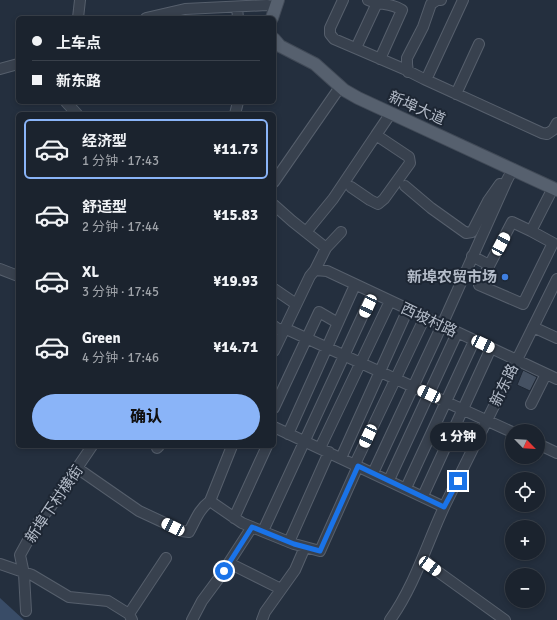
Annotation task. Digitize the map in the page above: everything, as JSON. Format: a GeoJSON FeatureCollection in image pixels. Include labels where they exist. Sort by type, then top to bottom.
{"type":"FeatureCollection","features":[{"type":"Feature","properties":{"kind":"main road","name":"新埠大道"},"geometry":{"type":"LineString","coordinates":[[276,41],[280,46],[316,64],[340,87],[358,98],[555,189]]}},
{"type":"Feature","properties":{"kind":"street"},"geometry":{"type":"LineString","coordinates":[[78,16],[80,0]]}},
{"type":"Feature","properties":{"kind":"street"},"geometry":{"type":"LineString","coordinates":[[343,0],[329,32],[334,39],[547,134],[554,130],[557,123]]}},
{"type":"Feature","properties":{"kind":"street"},"geometry":{"type":"LineString","coordinates":[[408,72],[407,58],[423,27],[431,4],[437,0],[441,0]]}},
{"type":"Feature","properties":{"kind":"street"},"geometry":{"type":"LineString","coordinates":[[426,80],[463,0]]}},
{"type":"Feature","properties":{"kind":"street"},"geometry":{"type":"LineString","coordinates":[[356,48],[373,2],[397,6],[402,10],[380,59]]}},
{"type":"Feature","properties":{"kind":"street"},"geometry":{"type":"LineString","coordinates":[[154,16],[184,9],[267,5],[275,9]]}},
{"type":"Feature","properties":{"kind":"street"},"geometry":{"type":"LineString","coordinates":[[237,7],[238,16]]}},
{"type":"Feature","properties":{"kind":"street"},"geometry":{"type":"LineString","coordinates":[[456,94],[479,44]]}},
{"type":"Feature","properties":{"kind":"street"},"geometry":{"type":"LineString","coordinates":[[0,69],[16,65]]}},
{"type":"Feature","properties":{"kind":"street"},"geometry":{"type":"LineString","coordinates":[[276,179],[340,87]]}},
{"type":"Feature","properties":{"kind":"street"},"geometry":{"type":"LineString","coordinates":[[68,104],[75,112]]}},
{"type":"Feature","properties":{"kind":"street"},"geometry":{"type":"LineString","coordinates":[[306,232],[333,199],[391,113]]}},
{"type":"Feature","properties":{"kind":"street"},"geometry":{"type":"LineString","coordinates":[[351,187],[378,204],[384,199],[410,163],[409,157],[376,135]]}},
{"type":"Feature","properties":{"kind":"street"},"geometry":{"type":"LineString","coordinates":[[405,186],[431,208],[466,233],[472,232],[496,190],[513,169]]}},
{"type":"Feature","properties":{"kind":"street"},"geometry":{"type":"LineString","coordinates":[[373,473],[513,169]]}},
{"type":"Feature","properties":{"kind":"street"},"geometry":{"type":"LineString","coordinates":[[531,231],[555,189]]}},
{"type":"Feature","properties":{"kind":"street"},"geometry":{"type":"LineString","coordinates":[[276,207],[326,248]]}},
{"type":"Feature","properties":{"kind":"street"},"geometry":{"type":"LineString","coordinates":[[512,222],[531,231],[553,243],[523,304],[479,285],[512,222]]}},
{"type":"Feature","properties":{"kind":"street"},"geometry":{"type":"LineString","coordinates":[[276,344],[280,329],[296,304],[326,248],[341,232]]}},
{"type":"Feature","properties":{"kind":"street"},"geometry":{"type":"LineString","coordinates":[[472,256],[489,266]]}},
{"type":"Feature","properties":{"kind":"street"},"geometry":{"type":"LineString","coordinates":[[0,269],[16,275]]}},
{"type":"Feature","properties":{"kind":"street","name":"西坡村路"},"geometry":{"type":"LineString","coordinates":[[315,270],[327,271],[557,379]]}},
{"type":"Feature","properties":{"kind":"street","name":"新东路"},"geometry":{"type":"LineString","coordinates":[[390,620],[397,610],[423,558],[444,507],[557,280]]}},
{"type":"Feature","properties":{"kind":"street"},"geometry":{"type":"LineString","coordinates":[[288,434],[355,285]]}},
{"type":"Feature","properties":{"kind":"street"},"geometry":{"type":"LineString","coordinates":[[276,290],[296,304]]}},
{"type":"Feature","properties":{"kind":"street"},"geometry":{"type":"LineString","coordinates":[[263,531],[373,293]]}},
{"type":"Feature","properties":{"kind":"street"},"geometry":{"type":"LineString","coordinates":[[289,542],[361,363],[390,301]]}},
{"type":"Feature","properties":{"kind":"street"},"geometry":{"type":"LineString","coordinates":[[341,458],[408,309]]}},
{"type":"Feature","properties":{"kind":"street"},"geometry":{"type":"LineString","coordinates":[[276,404],[318,312],[338,323]]}},
{"type":"Feature","properties":{"kind":"street"},"geometry":{"type":"LineString","coordinates":[[210,501],[242,523],[289,542],[320,551],[395,379],[425,317]]}},
{"type":"Feature","properties":{"kind":"street"},"geometry":{"type":"LineString","coordinates":[[533,327],[557,338]]}},
{"type":"Feature","properties":{"kind":"street"},"geometry":{"type":"LineString","coordinates":[[280,329],[306,338],[505,429]]}},
{"type":"Feature","properties":{"kind":"street"},"geometry":{"type":"LineString","coordinates":[[389,480],[458,333]]}},
{"type":"Feature","properties":{"kind":"street"},"geometry":{"type":"LineString","coordinates":[[406,488],[474,341]]}},
{"type":"Feature","properties":{"kind":"street"},"geometry":{"type":"LineString","coordinates":[[422,496],[491,348]]}},
{"type":"Feature","properties":{"kind":"street"},"geometry":{"type":"LineString","coordinates":[[531,404],[546,374]]}},
{"type":"Feature","properties":{"kind":"street"},"geometry":{"type":"LineString","coordinates":[[276,430],[325,450],[444,507]]}},
{"type":"Feature","properties":{"kind":"street"},"geometry":{"type":"LineString","coordinates":[[545,447],[557,453]]}},
{"type":"Feature","properties":{"kind":"street","name":"新埠下村横街"},"geometry":{"type":"LineString","coordinates":[[26,611],[24,574],[20,555],[37,524],[52,505],[91,448]]}},
{"type":"Feature","properties":{"kind":"street"},"geometry":{"type":"LineString","coordinates":[[77,468],[139,511],[182,531],[189,532],[198,515],[210,501],[231,448]]}},
{"type":"Feature","properties":{"kind":"street"},"geometry":{"type":"LineString","coordinates":[[234,518],[266,448]]}},
{"type":"Feature","properties":{"kind":"street"},"geometry":{"type":"LineString","coordinates":[[192,620],[202,602],[252,527]]}},
{"type":"Feature","properties":{"kind":"street"},"geometry":{"type":"LineString","coordinates":[[262,620],[265,612],[295,570],[305,547]]}},
{"type":"Feature","properties":{"kind":"street"},"geometry":{"type":"LineString","coordinates":[[0,564],[32,576],[69,597],[108,601],[131,617],[166,558]]}},
{"type":"Feature","properties":{"kind":"street"},"geometry":{"type":"LineString","coordinates":[[423,558],[430,566],[505,620]]}},
{"type":"Feature","properties":{"kind":"street"},"geometry":{"type":"LineString","coordinates":[[229,563],[281,589]]}},
{"type":"Feature","properties":{"kind":"water"},"geometry":{"type":"Polygon","coordinates":[[[0,598],[24,620],[0,620],[0,598]]]}},
{"type":"Feature","properties":{"kind":"building"},"geometry":{"type":"Polygon","coordinates":[[[523,370],[537,377],[530,391],[517,385],[523,370]]]}},
{"type":"Feature","properties":{"kind":"place","name":"新埠农贸市场"},"geometry":{"type":"Point","coordinates":[505,277]}},
{"type":"Feature","properties":{"kind":"route"},"geometry":{"type":"LineString","coordinates":[[224,571],[252,527],[294,544],[320,551],[358,466],[444,507],[458,481]]}}]}
